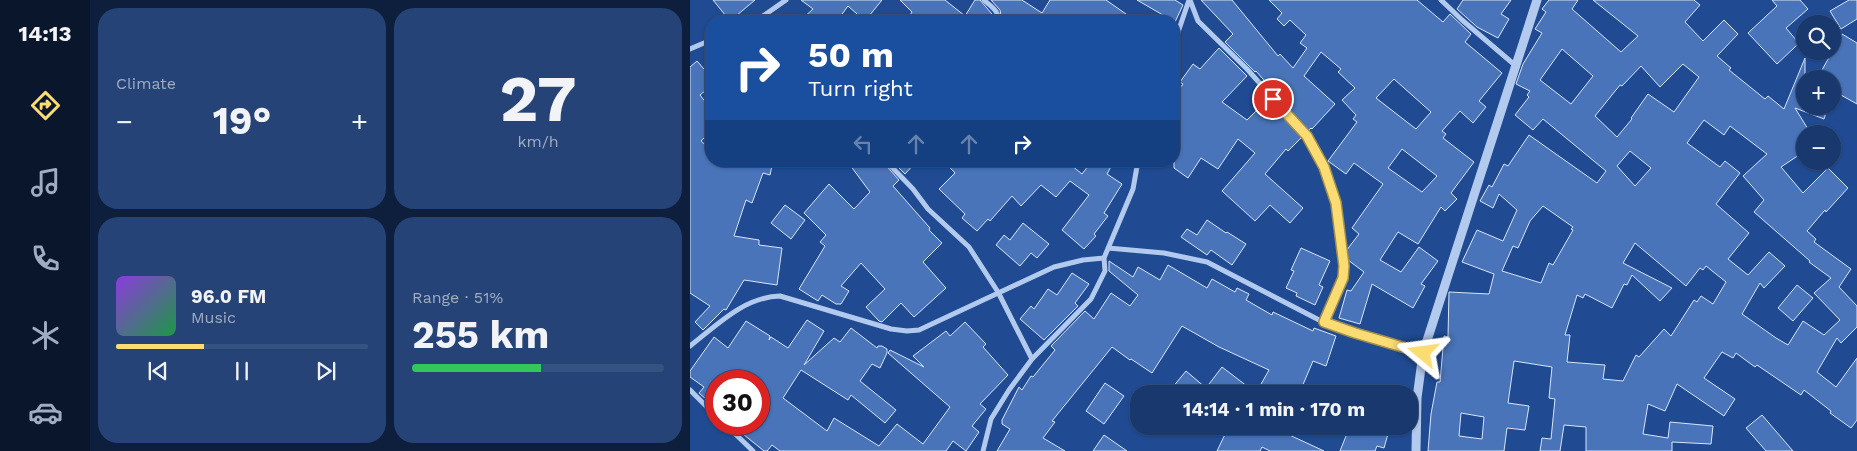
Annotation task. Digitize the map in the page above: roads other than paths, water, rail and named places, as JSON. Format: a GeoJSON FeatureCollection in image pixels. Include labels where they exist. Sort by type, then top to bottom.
{"type":"FeatureCollection","features":[{"type":"Feature","properties":{"kind":"street"},"geometry":{"type":"LineString","coordinates":[[767,15],[786,0]]}},
{"type":"Feature","properties":{"kind":"street"},"geometry":{"type":"LineString","coordinates":[[984,0],[998,15]]}},
{"type":"Feature","properties":{"kind":"street"},"geometry":{"type":"LineString","coordinates":[[1180,28],[1190,0]]}},
{"type":"Feature","properties":{"kind":"street"},"geometry":{"type":"LineString","coordinates":[[1190,0],[1198,21],[1247,69],[1307,136],[1324,167],[1336,203],[1344,266],[1343,278],[1324,322]]}},
{"type":"Feature","properties":{"kind":"street"},"geometry":{"type":"LineString","coordinates":[[1441,0],[1516,66]]}},
{"type":"Feature","properties":{"kind":"street"},"geometry":{"type":"LineString","coordinates":[[1416,451],[1417,398],[1423,353],[1537,0]]}},
{"type":"Feature","properties":{"kind":"street"},"geometry":{"type":"LineString","coordinates":[[690,49],[705,43]]}},
{"type":"Feature","properties":{"kind":"street"},"geometry":{"type":"LineString","coordinates":[[892,167],[913,189],[928,209],[969,247],[998,292],[1032,358]]}},
{"type":"Feature","properties":{"kind":"street"},"geometry":{"type":"LineString","coordinates":[[983,451],[991,420],[1001,402],[1032,358],[1091,299],[1105,271],[1104,258],[1133,189],[1137,167]]}},
{"type":"Feature","properties":{"kind":"street"},"geometry":{"type":"LineString","coordinates":[[1108,248],[1164,252],[1207,262],[1324,322],[1423,353]]}},
{"type":"Feature","properties":{"kind":"street"},"geometry":{"type":"LineString","coordinates":[[690,346],[747,303],[768,296],[780,296],[891,329],[919,330],[1054,267],[1083,260],[1104,258]]}},
{"type":"Feature","properties":{"kind":"street"},"geometry":{"type":"LineString","coordinates":[[690,390],[705,405]]}},
{"type":"Feature","properties":{"kind":"street"},"geometry":{"type":"LineString","coordinates":[[736,435],[753,451]]}}]}
